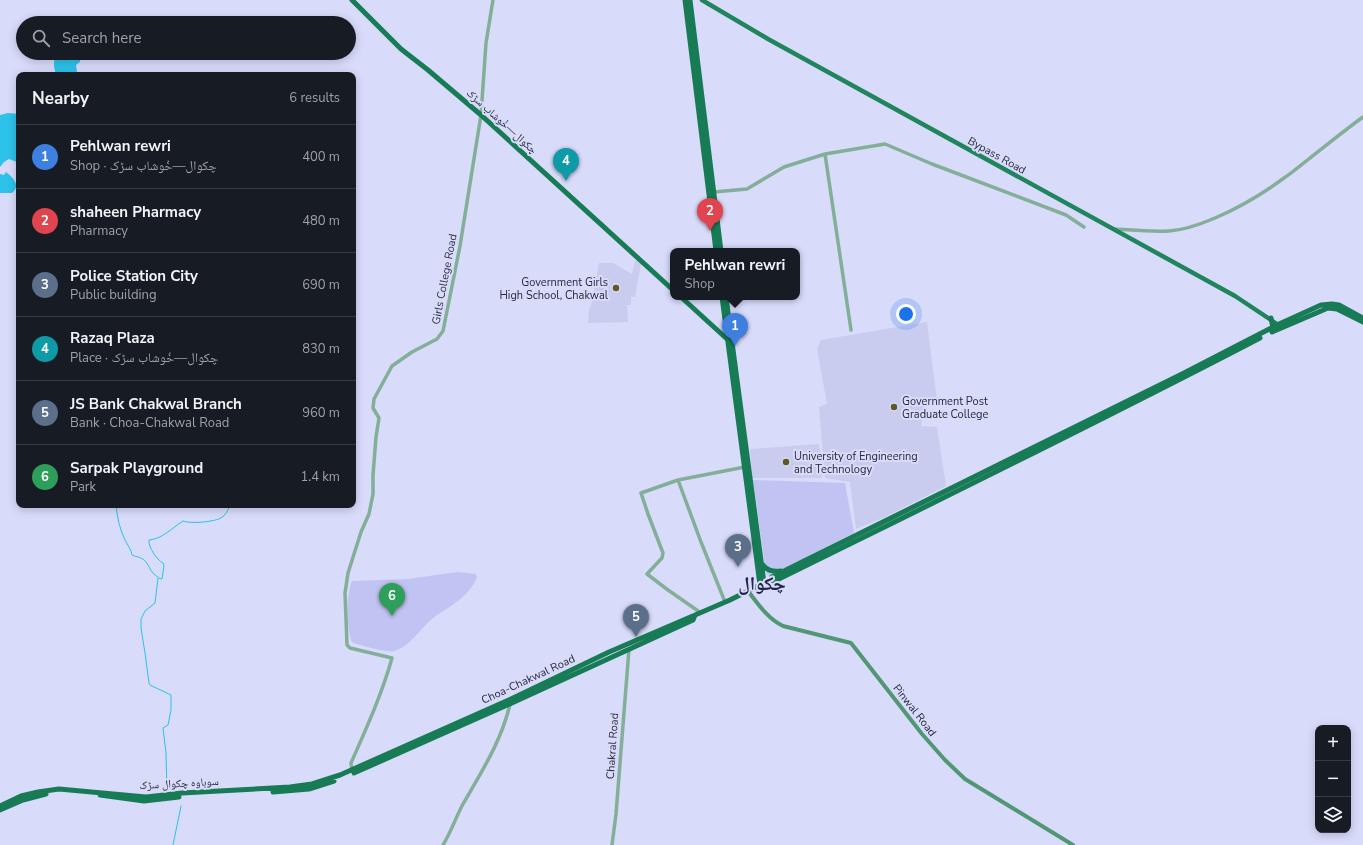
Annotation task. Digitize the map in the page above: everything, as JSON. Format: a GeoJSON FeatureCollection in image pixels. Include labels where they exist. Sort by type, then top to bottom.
{"type":"FeatureCollection","features":[{"type":"Feature","properties":{"kind":"highway","name":"چکوال—خُوشاب سڑک"},"geometry":{"type":"LineString","coordinates":[[352,0],[401,49],[481,115],[670,287]]}},
{"type":"Feature","properties":{"kind":"highway"},"geometry":{"type":"LineString","coordinates":[[688,2],[721,248]]}},
{"type":"Feature","properties":{"kind":"highway"},"geometry":{"type":"LineString","coordinates":[[688,2],[716,248]]}},
{"type":"Feature","properties":{"kind":"highway"},"geometry":{"type":"LineString","coordinates":[[684,300],[730,341]]}},
{"type":"Feature","properties":{"kind":"highway"},"geometry":{"type":"LineString","coordinates":[[723,300],[730,341]]}},
{"type":"Feature","properties":{"kind":"highway"},"geometry":{"type":"LineString","coordinates":[[726,300],[730,341],[762,584]]}},
{"type":"Feature","properties":{"kind":"highway"},"geometry":{"type":"LineString","coordinates":[[770,580],[775,581],[1166,387],[1321,304],[1339,305],[1363,318]]}},
{"type":"Feature","properties":{"kind":"highway"},"geometry":{"type":"LineString","coordinates":[[770,580],[772,577],[1273,328],[1328,308],[1337,309],[1363,322]]}},
{"type":"Feature","properties":{"kind":"highway"},"geometry":{"type":"LineString","coordinates":[[1271,318],[1273,328]]}},
{"type":"Feature","properties":{"kind":"highway"},"geometry":{"type":"LineString","coordinates":[[746,467],[762,563],[762,584]]}},
{"type":"Feature","properties":{"kind":"highway"},"geometry":{"type":"LineString","coordinates":[[762,563],[767,569],[772,571],[780,571],[791,568]]}},
{"type":"Feature","properties":{"kind":"highway","name":"Choa-Chakwal Road"},"geometry":{"type":"LineString","coordinates":[[511,701],[609,652],[692,615],[701,613],[770,580]]}},
{"type":"Feature","properties":{"kind":"highway"},"geometry":{"type":"LineString","coordinates":[[0,810],[23,800],[55,792],[71,792],[144,801],[183,796],[298,790],[320,786],[693,620],[696,615]]}},
{"type":"Feature","properties":{"kind":"highway","name":"سوہاوہ چکوال سڑک"},"geometry":{"type":"LineString","coordinates":[[0,806],[21,796],[59,789],[146,797],[182,793],[290,787],[312,784],[352,772]]}},
{"type":"Feature","properties":{"kind":"main road","name":"Bypass Road"},"geometry":{"type":"LineString","coordinates":[[702,0],[768,39],[1235,296],[1280,325]]}},
{"type":"Feature","properties":{"kind":"main road","name":"Pinwal Road"},"geometry":{"type":"LineString","coordinates":[[748,591],[776,623],[851,643],[922,734],[945,760],[965,779],[1073,845]]}},
{"type":"Feature","properties":{"kind":"street","name":"Girls College Road"},"geometry":{"type":"LineString","coordinates":[[352,772],[351,763],[371,717],[387,676],[392,658],[356,650],[347,645],[345,593],[348,574],[360,532],[369,514],[373,494],[373,475],[379,418],[373,408],[374,399],[392,366],[412,352],[437,339],[443,331],[460,246],[481,115],[486,43],[493,0]]}},
{"type":"Feature","properties":{"kind":"street"},"geometry":{"type":"LineString","coordinates":[[1111,228],[1138,231],[1169,231],[1204,223],[1231,211],[1270,188],[1310,159],[1343,131],[1363,117]]}},
{"type":"Feature","properties":{"kind":"street"},"geometry":{"type":"LineString","coordinates":[[714,192],[747,189],[784,167],[824,154],[886,144],[932,164],[1066,215],[1084,227]]}},
{"type":"Feature","properties":{"kind":"street"},"geometry":{"type":"LineString","coordinates":[[824,154],[851,330]]}},
{"type":"Feature","properties":{"kind":"street"},"geometry":{"type":"LineString","coordinates":[[701,613],[646,574],[662,558],[663,554],[642,493],[678,480],[746,467]]}},
{"type":"Feature","properties":{"kind":"street"},"geometry":{"type":"LineString","coordinates":[[678,480],[725,602]]}},
{"type":"Feature","properties":{"kind":"street","name":"Chakral Road"},"geometry":{"type":"LineString","coordinates":[[612,845],[616,814],[629,648]]}},
{"type":"Feature","properties":{"kind":"street"},"geometry":{"type":"LineString","coordinates":[[443,845],[463,805],[489,760],[508,714],[511,701]]}},
{"type":"Feature","properties":{"kind":"shaded area"},"geometry":{"type":"Polygon","coordinates":[[[80,60],[80,62],[76,65],[77,72],[55,72],[54,61],[80,60]]]}},
{"type":"Feature","properties":{"kind":"shaded area"},"geometry":{"type":"Polygon","coordinates":[[[8,113],[16,114],[16,162],[9,159],[0,167],[0,115],[8,113]]]}},
{"type":"Feature","properties":{"kind":"shaded area"},"geometry":{"type":"Polygon","coordinates":[[[6,172],[15,181],[16,187],[12,193],[0,193],[0,174],[4,175],[6,172]]]}},
{"type":"Feature","properties":{"kind":"shaded area","name":"Government Girls High School, Chakwal"},"geometry":{"type":"Polygon","coordinates":[[[635,260],[641,264],[635,297],[631,297],[631,305],[627,305],[628,322],[588,323],[589,309],[591,306],[599,263],[613,263],[632,274],[635,260]]]}},
{"type":"Feature","properties":{"kind":"shaded area"},"geometry":{"type":"Polygon","coordinates":[[[927,322],[937,401],[925,402],[921,426],[937,427],[946,486],[885,517],[856,529],[850,482],[825,478],[819,407],[827,404],[817,349],[821,340],[927,322]]]}},
{"type":"Feature","properties":{"kind":"shaded area"},"geometry":{"type":"Polygon","coordinates":[[[819,444],[822,478],[752,478],[750,449],[819,444]]]}},
{"type":"Feature","properties":{"kind":"shaded area"},"geometry":{"type":"Polygon","coordinates":[[[753,480],[845,483],[854,533],[769,576],[766,573],[753,480]]]}},
{"type":"Feature","properties":{"kind":"shaded area"},"geometry":{"type":"Polygon","coordinates":[[[457,572],[476,574],[477,577],[473,586],[459,600],[426,624],[405,646],[394,651],[386,651],[352,642],[349,629],[348,612],[349,594],[352,581],[408,579],[457,572]]]}},
{"type":"Feature","properties":{"kind":"waterway"},"geometry":{"type":"LineString","coordinates":[[116,508],[120,528],[132,555],[144,560],[153,573],[158,577]]}},
{"type":"Feature","properties":{"kind":"waterway"},"geometry":{"type":"LineString","coordinates":[[167,792],[166,753],[163,728],[168,725],[171,710],[171,695],[150,685],[149,683],[141,628],[141,619],[145,611],[155,603],[158,578],[162,579],[164,566],[153,553],[149,540],[158,538],[183,521],[202,522],[213,521],[221,518],[226,514],[229,508]]}},
{"type":"Feature","properties":{"kind":"waterway"},"geometry":{"type":"LineString","coordinates":[[173,845],[181,806]]}},
{"type":"Feature","properties":{"kind":"place","name":"Razaq Plaza"},"geometry":{"type":"Point","coordinates":[566,181]}},
{"type":"Feature","properties":{"kind":"place","name":"shaheen Pharmacy"},"geometry":{"type":"Point","coordinates":[710,231]}},
{"type":"Feature","properties":{"kind":"place","name":"Government Girls High School, Chakwal"},"geometry":{"type":"Point","coordinates":[616,288]}},
{"type":"Feature","properties":{"kind":"place","name":"Pehlwan rewri"},"geometry":{"type":"Point","coordinates":[735,346]}},
{"type":"Feature","properties":{"kind":"place","name":"Government Post Graduate College"},"geometry":{"type":"Point","coordinates":[894,407]}},
{"type":"Feature","properties":{"kind":"place","name":"University of Engineering and Technology"},"geometry":{"type":"Point","coordinates":[786,462]}},
{"type":"Feature","properties":{"kind":"place","name":"Police Station City"},"geometry":{"type":"Point","coordinates":[738,567]}},
{"type":"Feature","properties":{"kind":"place","name":"Sarpak Playground"},"geometry":{"type":"Point","coordinates":[392,616]}},
{"type":"Feature","properties":{"kind":"place","name":"JS Bank Chakwal Branch"},"geometry":{"type":"Point","coordinates":[636,637]}},
{"type":"Feature","properties":{"kind":"district","name":"چکوال"},"geometry":{"type":"Point","coordinates":[762,583]}}]}
